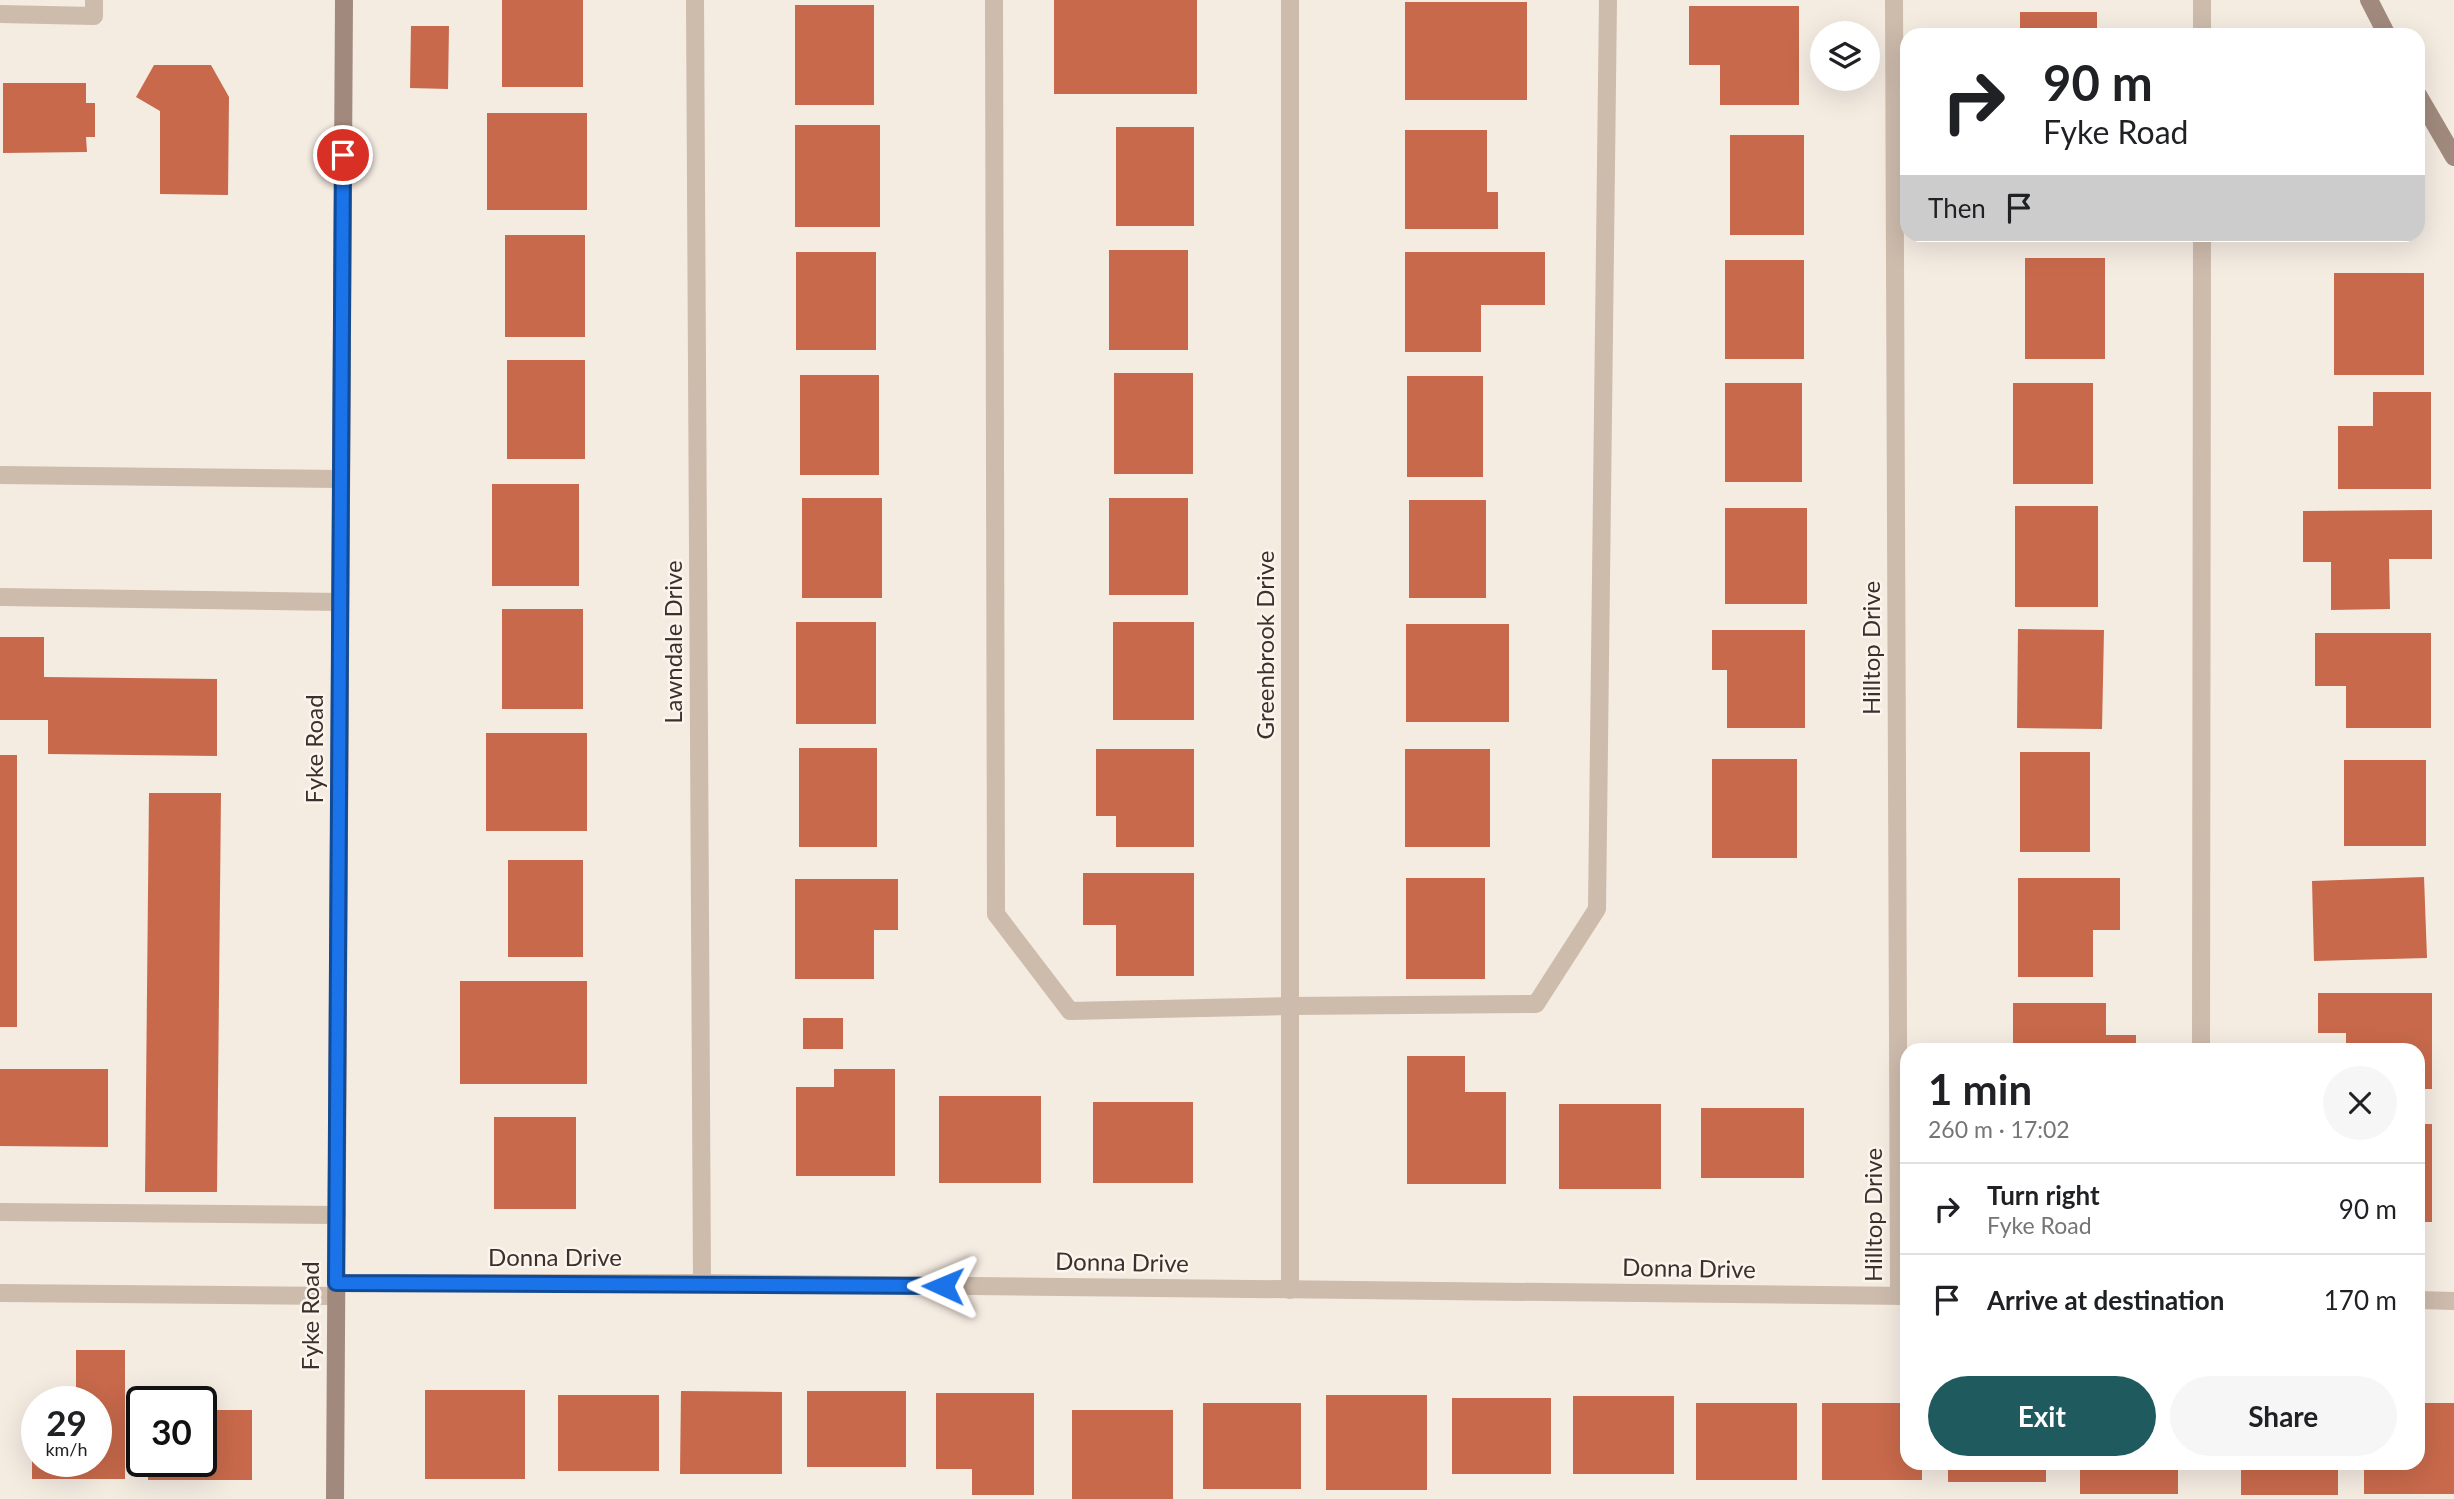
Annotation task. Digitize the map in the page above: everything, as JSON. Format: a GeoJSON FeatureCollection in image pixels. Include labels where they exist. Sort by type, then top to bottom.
{"type":"FeatureCollection","features":[{"type":"Feature","properties":{"kind":"street"},"geometry":{"type":"LineString","coordinates":[[0,15],[94,16],[94,0]]}},
{"type":"Feature","properties":{"kind":"street","name":"Fyke Road"},"geometry":{"type":"LineString","coordinates":[[335,1499],[344,0]]}},
{"type":"Feature","properties":{"kind":"street","name":"Lawndale Drive"},"geometry":{"type":"LineString","coordinates":[[695,0],[702,1283]]}},
{"type":"Feature","properties":{"kind":"street"},"geometry":{"type":"LineString","coordinates":[[994,0],[996,914],[1070,1011],[1536,1004],[1597,909],[1608,0]]}},
{"type":"Feature","properties":{"kind":"street","name":"Greenbrook Drive"},"geometry":{"type":"LineString","coordinates":[[1290,0],[1290,1290]]}},
{"type":"Feature","properties":{"kind":"street","name":"Hilltop Drive"},"geometry":{"type":"LineString","coordinates":[[1894,0],[1901,1043]]}},
{"type":"Feature","properties":{"kind":"street"},"geometry":{"type":"LineString","coordinates":[[2202,0],[2202,28]]}},
{"type":"Feature","properties":{"kind":"street"},"geometry":{"type":"LineString","coordinates":[[2369,0],[2383,28]]}},
{"type":"Feature","properties":{"kind":"street"},"geometry":{"type":"LineString","coordinates":[[2425,107],[2454,157]]}},
{"type":"Feature","properties":{"kind":"street"},"geometry":{"type":"LineString","coordinates":[[2201,1043],[2202,242]]}},
{"type":"Feature","properties":{"kind":"street"},"geometry":{"type":"LineString","coordinates":[[0,475],[341,479]]}},
{"type":"Feature","properties":{"kind":"street"},"geometry":{"type":"LineString","coordinates":[[0,597],[340,601]]}},
{"type":"Feature","properties":{"kind":"street"},"geometry":{"type":"LineString","coordinates":[[0,1212],[337,1215]]}},
{"type":"Feature","properties":{"kind":"street","name":"Donna Drive"},"geometry":{"type":"LineString","coordinates":[[0,1293],[702,1283],[1900,1296]]}},
{"type":"Feature","properties":{"kind":"street"},"geometry":{"type":"LineString","coordinates":[[2425,1300],[2454,1301]]}},
{"type":"Feature","properties":{"kind":"building"},"geometry":{"type":"Polygon","coordinates":[[[502,0],[583,0],[583,87],[502,87],[502,0]]]}},
{"type":"Feature","properties":{"kind":"building"},"geometry":{"type":"Polygon","coordinates":[[[1054,0],[1197,0],[1197,94],[1054,94],[1054,0]]]}},
{"type":"Feature","properties":{"kind":"building"},"geometry":{"type":"Polygon","coordinates":[[[1405,2],[1527,2],[1527,100],[1405,100],[1405,2]]]}},
{"type":"Feature","properties":{"kind":"building"},"geometry":{"type":"Polygon","coordinates":[[[795,5],[874,5],[874,105],[795,105],[795,5]]]}},
{"type":"Feature","properties":{"kind":"building"},"geometry":{"type":"Polygon","coordinates":[[[1689,6],[1799,6],[1799,105],[1720,105],[1720,65],[1689,65],[1689,6]]]}},
{"type":"Feature","properties":{"kind":"building"},"geometry":{"type":"Polygon","coordinates":[[[2020,12],[2097,12],[2097,28],[2020,28],[2020,12]]]}},
{"type":"Feature","properties":{"kind":"building"},"geometry":{"type":"Polygon","coordinates":[[[411,26],[449,26],[448,89],[410,88],[411,26]]]}},
{"type":"Feature","properties":{"kind":"building"},"geometry":{"type":"Polygon","coordinates":[[[154,65],[211,65],[229,97],[228,195],[160,194],[160,111],[136,97],[154,65]]]}},
{"type":"Feature","properties":{"kind":"building"},"geometry":{"type":"Polygon","coordinates":[[[3,83],[86,83],[86,103],[95,103],[95,137],[86,137],[87,152],[3,153],[3,83]]]}},
{"type":"Feature","properties":{"kind":"building"},"geometry":{"type":"Polygon","coordinates":[[[487,113],[587,113],[587,210],[487,210],[487,113]]]}},
{"type":"Feature","properties":{"kind":"building"},"geometry":{"type":"Polygon","coordinates":[[[795,125],[880,125],[880,227],[795,227],[795,125]]]}},
{"type":"Feature","properties":{"kind":"building"},"geometry":{"type":"Polygon","coordinates":[[[1116,127],[1194,127],[1194,226],[1116,226],[1116,127]]]}},
{"type":"Feature","properties":{"kind":"building"},"geometry":{"type":"Polygon","coordinates":[[[1405,130],[1487,130],[1487,192],[1498,192],[1498,229],[1405,229],[1405,130]]]}},
{"type":"Feature","properties":{"kind":"building"},"geometry":{"type":"Polygon","coordinates":[[[1730,135],[1804,135],[1804,235],[1730,235],[1730,135]]]}},
{"type":"Feature","properties":{"kind":"building"},"geometry":{"type":"Polygon","coordinates":[[[505,235],[585,235],[585,337],[505,337],[505,235]]]}},
{"type":"Feature","properties":{"kind":"building"},"geometry":{"type":"Polygon","coordinates":[[[1109,250],[1188,250],[1188,350],[1109,350],[1109,250]]]}},
{"type":"Feature","properties":{"kind":"building"},"geometry":{"type":"Polygon","coordinates":[[[796,252],[876,252],[876,350],[796,350],[796,252]]]}},
{"type":"Feature","properties":{"kind":"building"},"geometry":{"type":"Polygon","coordinates":[[[1405,252],[1545,252],[1545,305],[1481,305],[1481,352],[1405,352],[1405,252]]]}},
{"type":"Feature","properties":{"kind":"building"},"geometry":{"type":"Polygon","coordinates":[[[2025,258],[2105,258],[2105,359],[2025,359],[2025,258]]]}},
{"type":"Feature","properties":{"kind":"building"},"geometry":{"type":"Polygon","coordinates":[[[1725,260],[1804,260],[1804,359],[1725,359],[1725,260]]]}},
{"type":"Feature","properties":{"kind":"building"},"geometry":{"type":"Polygon","coordinates":[[[2334,273],[2424,273],[2424,375],[2334,375],[2334,273]]]}},
{"type":"Feature","properties":{"kind":"building"},"geometry":{"type":"Polygon","coordinates":[[[507,360],[585,360],[585,459],[507,459],[507,360]]]}},
{"type":"Feature","properties":{"kind":"building"},"geometry":{"type":"Polygon","coordinates":[[[1114,373],[1193,373],[1193,474],[1114,474],[1114,373]]]}},
{"type":"Feature","properties":{"kind":"building"},"geometry":{"type":"Polygon","coordinates":[[[800,375],[879,375],[879,475],[800,475],[800,375]]]}},
{"type":"Feature","properties":{"kind":"building"},"geometry":{"type":"Polygon","coordinates":[[[1407,376],[1483,376],[1483,477],[1407,477],[1407,376]]]}},
{"type":"Feature","properties":{"kind":"building"},"geometry":{"type":"Polygon","coordinates":[[[1725,383],[1802,383],[1802,482],[1725,482],[1725,383]]]}},
{"type":"Feature","properties":{"kind":"building"},"geometry":{"type":"Polygon","coordinates":[[[2013,383],[2093,383],[2093,484],[2013,484],[2013,383]]]}},
{"type":"Feature","properties":{"kind":"building"},"geometry":{"type":"Polygon","coordinates":[[[2373,392],[2431,392],[2431,489],[2338,489],[2338,426],[2373,426],[2373,392]]]}},
{"type":"Feature","properties":{"kind":"building"},"geometry":{"type":"Polygon","coordinates":[[[492,484],[579,484],[579,586],[492,586],[492,484]]]}},
{"type":"Feature","properties":{"kind":"building"},"geometry":{"type":"Polygon","coordinates":[[[802,498],[882,498],[882,598],[802,598],[802,498]]]}},
{"type":"Feature","properties":{"kind":"building"},"geometry":{"type":"Polygon","coordinates":[[[1109,498],[1188,498],[1188,595],[1109,595],[1109,498]]]}},
{"type":"Feature","properties":{"kind":"building"},"geometry":{"type":"Polygon","coordinates":[[[1409,500],[1486,500],[1486,598],[1409,598],[1409,500]]]}},
{"type":"Feature","properties":{"kind":"building"},"geometry":{"type":"Polygon","coordinates":[[[2015,506],[2098,506],[2098,607],[2015,607],[2015,506]]]}},
{"type":"Feature","properties":{"kind":"building"},"geometry":{"type":"Polygon","coordinates":[[[1725,508],[1807,508],[1807,604],[1725,604],[1725,508]]]}},
{"type":"Feature","properties":{"kind":"building"},"geometry":{"type":"Polygon","coordinates":[[[2432,510],[2432,559],[2389,559],[2390,609],[2331,610],[2331,562],[2303,562],[2303,511],[2432,510]]]}},
{"type":"Feature","properties":{"kind":"building"},"geometry":{"type":"Polygon","coordinates":[[[502,609],[583,609],[583,709],[502,709],[502,609]]]}},
{"type":"Feature","properties":{"kind":"building"},"geometry":{"type":"Polygon","coordinates":[[[796,622],[876,622],[876,724],[796,724],[796,622]]]}},
{"type":"Feature","properties":{"kind":"building"},"geometry":{"type":"Polygon","coordinates":[[[1113,622],[1194,622],[1194,720],[1113,720],[1113,622]]]}},
{"type":"Feature","properties":{"kind":"building"},"geometry":{"type":"Polygon","coordinates":[[[1406,624],[1509,624],[1509,722],[1406,722],[1406,624]]]}},
{"type":"Feature","properties":{"kind":"building"},"geometry":{"type":"Polygon","coordinates":[[[2018,629],[2104,630],[2102,729],[2017,728],[2018,629]]]}},
{"type":"Feature","properties":{"kind":"building"},"geometry":{"type":"Polygon","coordinates":[[[1712,630],[1805,630],[1805,728],[1727,728],[1727,670],[1712,670],[1712,630]]]}},
{"type":"Feature","properties":{"kind":"building"},"geometry":{"type":"Polygon","coordinates":[[[2315,633],[2431,633],[2431,728],[2346,728],[2346,686],[2315,686],[2315,633]]]}},
{"type":"Feature","properties":{"kind":"building"},"geometry":{"type":"Polygon","coordinates":[[[0,637],[44,637],[44,677],[217,679],[217,756],[48,754],[48,720],[0,720],[0,637]]]}},
{"type":"Feature","properties":{"kind":"building"},"geometry":{"type":"Polygon","coordinates":[[[486,733],[587,733],[587,831],[486,831],[486,733]]]}},
{"type":"Feature","properties":{"kind":"building"},"geometry":{"type":"Polygon","coordinates":[[[799,748],[877,748],[877,847],[799,847],[799,748]]]}},
{"type":"Feature","properties":{"kind":"building"},"geometry":{"type":"Polygon","coordinates":[[[1096,749],[1194,749],[1194,847],[1116,847],[1116,816],[1096,816],[1096,749]]]}},
{"type":"Feature","properties":{"kind":"building"},"geometry":{"type":"Polygon","coordinates":[[[1405,749],[1490,749],[1490,847],[1405,847],[1405,749]]]}},
{"type":"Feature","properties":{"kind":"building"},"geometry":{"type":"Polygon","coordinates":[[[2020,752],[2090,752],[2090,852],[2020,852],[2020,752]]]}},
{"type":"Feature","properties":{"kind":"building"},"geometry":{"type":"Polygon","coordinates":[[[0,755],[17,755],[17,1027],[0,1027],[0,755]]]}},
{"type":"Feature","properties":{"kind":"building"},"geometry":{"type":"Polygon","coordinates":[[[1712,759],[1797,759],[1797,858],[1712,858],[1712,759]]]}},
{"type":"Feature","properties":{"kind":"building"},"geometry":{"type":"Polygon","coordinates":[[[2344,760],[2426,760],[2426,846],[2344,846],[2344,760]]]}},
{"type":"Feature","properties":{"kind":"building"},"geometry":{"type":"Polygon","coordinates":[[[149,793],[221,793],[217,1192],[145,1192],[149,793]]]}},
{"type":"Feature","properties":{"kind":"building"},"geometry":{"type":"Polygon","coordinates":[[[508,860],[583,860],[583,957],[508,957],[508,860]]]}},
{"type":"Feature","properties":{"kind":"building"},"geometry":{"type":"Polygon","coordinates":[[[1083,873],[1194,873],[1194,976],[1116,976],[1116,925],[1083,925],[1083,873]]]}},
{"type":"Feature","properties":{"kind":"building"},"geometry":{"type":"Polygon","coordinates":[[[2424,877],[2427,958],[2314,961],[2312,881],[2424,877]]]}},
{"type":"Feature","properties":{"kind":"building"},"geometry":{"type":"Polygon","coordinates":[[[1406,878],[1485,878],[1485,979],[1406,979],[1406,878]]]}},
{"type":"Feature","properties":{"kind":"building"},"geometry":{"type":"Polygon","coordinates":[[[2018,878],[2120,878],[2120,930],[2093,930],[2093,977],[2018,977],[2018,878]]]}},
{"type":"Feature","properties":{"kind":"building"},"geometry":{"type":"Polygon","coordinates":[[[795,879],[898,879],[898,930],[874,930],[874,979],[795,979],[795,879]]]}},
{"type":"Feature","properties":{"kind":"building"},"geometry":{"type":"Polygon","coordinates":[[[460,981],[587,981],[587,1084],[460,1084],[460,981]]]}},
{"type":"Feature","properties":{"kind":"building"},"geometry":{"type":"Polygon","coordinates":[[[2318,993],[2432,993],[2432,1089],[2425,1089],[2425,1043],[2346,1043],[2346,1033],[2318,1033],[2318,993]]]}},
{"type":"Feature","properties":{"kind":"building"},"geometry":{"type":"Polygon","coordinates":[[[2013,1003],[2106,1003],[2106,1035],[2136,1035],[2136,1043],[2013,1043],[2013,1003]]]}},
{"type":"Feature","properties":{"kind":"building"},"geometry":{"type":"Polygon","coordinates":[[[803,1018],[843,1018],[843,1049],[803,1049],[803,1018]]]}},
{"type":"Feature","properties":{"kind":"building"},"geometry":{"type":"Polygon","coordinates":[[[1407,1056],[1465,1056],[1465,1092],[1506,1092],[1506,1184],[1407,1184],[1407,1056]]]}},
{"type":"Feature","properties":{"kind":"building"},"geometry":{"type":"Polygon","coordinates":[[[0,1069],[108,1069],[108,1147],[0,1146],[0,1069]]]}},
{"type":"Feature","properties":{"kind":"building"},"geometry":{"type":"Polygon","coordinates":[[[834,1069],[895,1069],[895,1176],[796,1176],[796,1087],[834,1087],[834,1069]]]}},
{"type":"Feature","properties":{"kind":"building"},"geometry":{"type":"Polygon","coordinates":[[[939,1096],[1041,1096],[1041,1183],[939,1183],[939,1096]]]}},
{"type":"Feature","properties":{"kind":"building"},"geometry":{"type":"Polygon","coordinates":[[[1093,1102],[1193,1102],[1193,1183],[1093,1183],[1093,1102]]]}},
{"type":"Feature","properties":{"kind":"building"},"geometry":{"type":"Polygon","coordinates":[[[1559,1104],[1661,1104],[1661,1189],[1559,1189],[1559,1104]]]}},
{"type":"Feature","properties":{"kind":"building"},"geometry":{"type":"Polygon","coordinates":[[[1701,1108],[1804,1108],[1804,1178],[1701,1178],[1701,1108]]]}},
{"type":"Feature","properties":{"kind":"building"},"geometry":{"type":"Polygon","coordinates":[[[494,1117],[576,1117],[576,1209],[494,1209],[494,1117]]]}},
{"type":"Feature","properties":{"kind":"building"},"geometry":{"type":"Polygon","coordinates":[[[2425,1124],[2432,1124],[2432,1222],[2425,1222],[2425,1124]]]}},
{"type":"Feature","properties":{"kind":"building"},"geometry":{"type":"Polygon","coordinates":[[[76,1350],[125,1350],[125,1479],[32,1479],[112,1477],[112,1386],[76,1386],[76,1350]]]}},
{"type":"Feature","properties":{"kind":"building"},"geometry":{"type":"Polygon","coordinates":[[[425,1390],[525,1390],[525,1479],[425,1479],[425,1390]]]}},
{"type":"Feature","properties":{"kind":"building"},"geometry":{"type":"Polygon","coordinates":[[[681,1391],[782,1392],[782,1474],[680,1474],[681,1391]]]}},
{"type":"Feature","properties":{"kind":"building"},"geometry":{"type":"Polygon","coordinates":[[[807,1391],[906,1391],[906,1467],[807,1467],[807,1391]]]}},
{"type":"Feature","properties":{"kind":"building"},"geometry":{"type":"Polygon","coordinates":[[[936,1393],[1034,1393],[1034,1495],[972,1495],[972,1469],[936,1469],[936,1393]]]}},
{"type":"Feature","properties":{"kind":"building"},"geometry":{"type":"Polygon","coordinates":[[[558,1395],[659,1395],[659,1471],[558,1471],[558,1395]]]}},
{"type":"Feature","properties":{"kind":"building"},"geometry":{"type":"Polygon","coordinates":[[[1326,1395],[1427,1395],[1427,1490],[1326,1490],[1326,1395]]]}},
{"type":"Feature","properties":{"kind":"building"},"geometry":{"type":"Polygon","coordinates":[[[1573,1396],[1674,1396],[1674,1474],[1573,1474],[1573,1396]]]}},
{"type":"Feature","properties":{"kind":"building"},"geometry":{"type":"Polygon","coordinates":[[[1452,1398],[1551,1398],[1551,1474],[1452,1474],[1452,1398]]]}},
{"type":"Feature","properties":{"kind":"building"},"geometry":{"type":"Polygon","coordinates":[[[1203,1403],[1301,1403],[1301,1489],[1203,1489],[1203,1403]]]}},
{"type":"Feature","properties":{"kind":"building"},"geometry":{"type":"Polygon","coordinates":[[[1696,1403],[1797,1403],[1797,1480],[1696,1480],[1696,1403]]]}},
{"type":"Feature","properties":{"kind":"building"},"geometry":{"type":"Polygon","coordinates":[[[1822,1403],[1900,1403],[1900,1470],[1922,1470],[1922,1480],[1822,1480],[1822,1403]]]}},
{"type":"Feature","properties":{"kind":"building"},"geometry":{"type":"Polygon","coordinates":[[[2425,1403],[2454,1403],[2454,1494],[2364,1494],[2364,1470],[2425,1470],[2425,1403]]]}},
{"type":"Feature","properties":{"kind":"building"},"geometry":{"type":"Polygon","coordinates":[[[217,1410],[252,1410],[252,1480],[148,1480],[148,1477],[217,1477],[217,1410]]]}},
{"type":"Feature","properties":{"kind":"building"},"geometry":{"type":"Polygon","coordinates":[[[1072,1410],[1173,1410],[1173,1499],[1072,1499],[1072,1410]]]}},
{"type":"Feature","properties":{"kind":"building"},"geometry":{"type":"Polygon","coordinates":[[[1948,1470],[2046,1470],[2046,1482],[1948,1482],[1948,1470]]]}},
{"type":"Feature","properties":{"kind":"building"},"geometry":{"type":"Polygon","coordinates":[[[2080,1470],[2178,1470],[2178,1494],[2080,1494],[2080,1470]]]}},
{"type":"Feature","properties":{"kind":"building"},"geometry":{"type":"Polygon","coordinates":[[[2241,1470],[2338,1470],[2338,1495],[2241,1495],[2241,1470]]]}},
{"type":"Feature","properties":{"kind":"route"},"geometry":{"type":"LineString","coordinates":[[343,155],[336,1283],[943,1286]]}}]}
